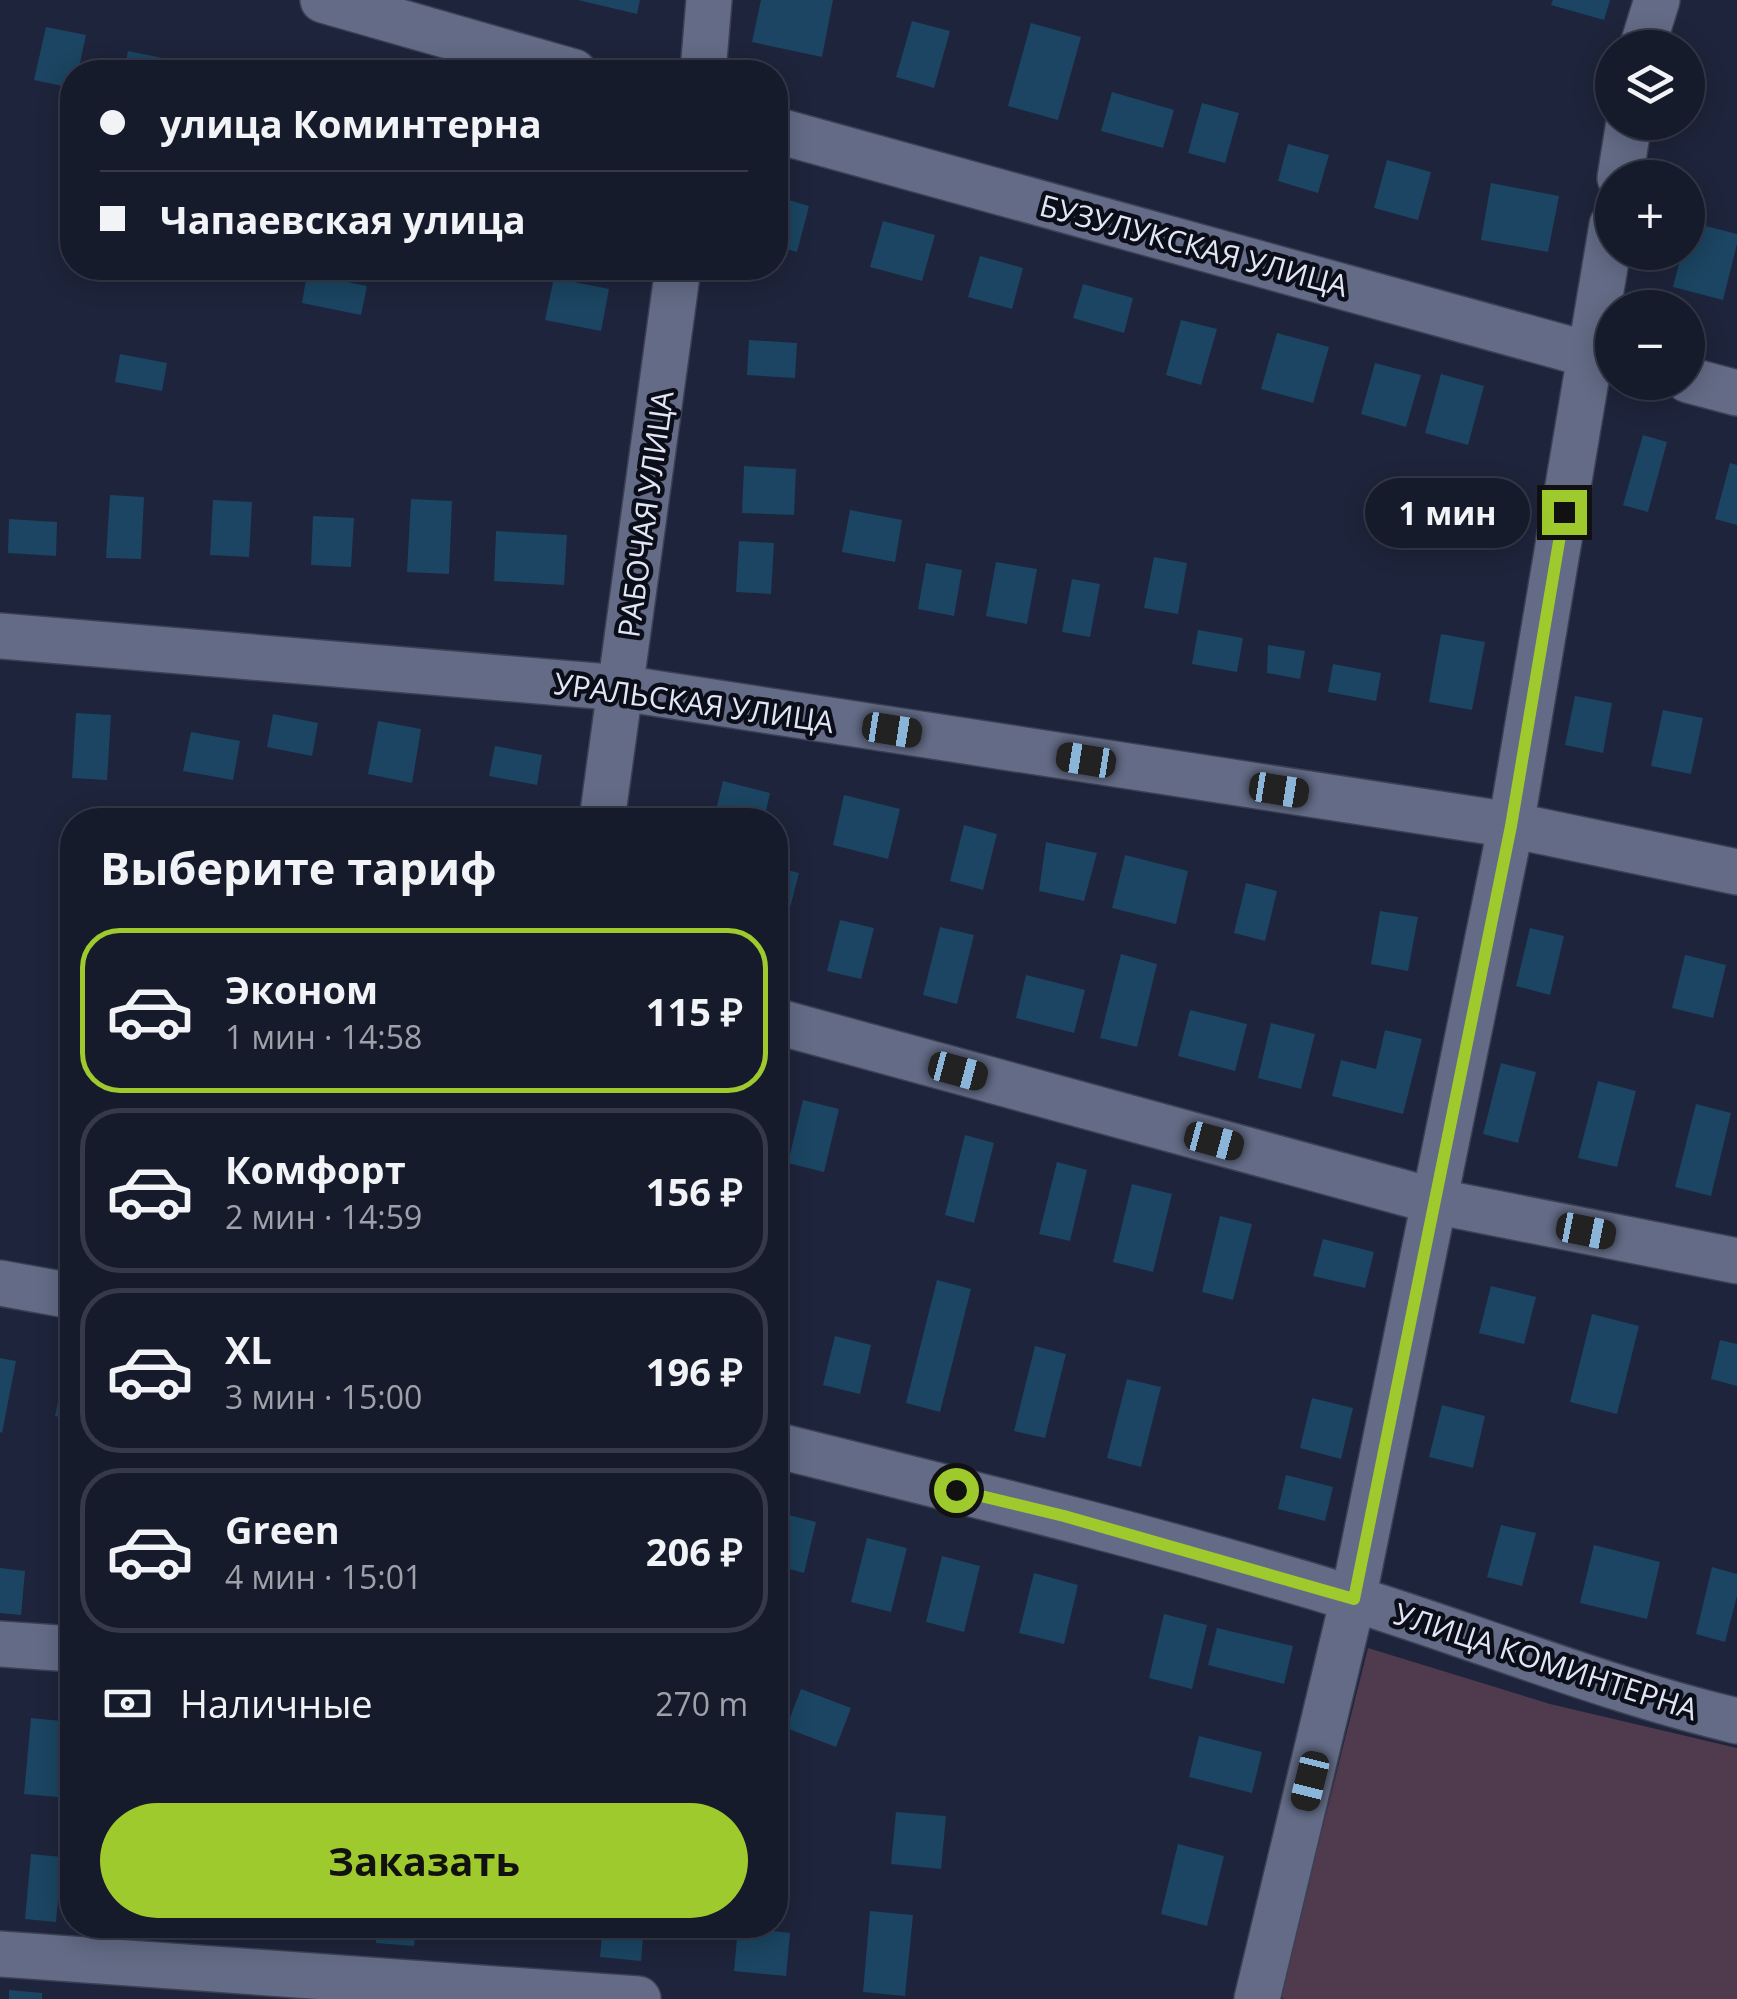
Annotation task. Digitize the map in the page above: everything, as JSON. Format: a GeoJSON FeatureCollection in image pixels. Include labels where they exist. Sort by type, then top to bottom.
{"type":"FeatureCollection","features":[{"type":"Feature","properties":{"kind":"street"},"geometry":{"type":"LineString","coordinates":[[323,0],[532,60]]}},
{"type":"Feature","properties":{"kind":"street"},"geometry":{"type":"LineString","coordinates":[[704,60],[710,0]]}},
{"type":"Feature","properties":{"kind":"street"},"geometry":{"type":"LineString","coordinates":[[1648,30],[1657,0]]}},
{"type":"Feature","properties":{"kind":"street","name":"БУЗУЛУКСКАЯ УЛИЦА"},"geometry":{"type":"LineString","coordinates":[[788,134],[1595,356]]}},
{"type":"Feature","properties":{"kind":"street","name":"РАБОЧАЯ УЛИЦА"},"geometry":{"type":"LineString","coordinates":[[604,808],[676,280]]}},
{"type":"Feature","properties":{"kind":"street"},"geometry":{"type":"LineString","coordinates":[[1705,385],[1737,393]]}},
{"type":"Feature","properties":{"kind":"street"},"geometry":{"type":"LineString","coordinates":[[1257,1999],[1354,1599],[1595,394]]}},
{"type":"Feature","properties":{"kind":"street","name":"УРАЛЬСКАЯ УЛИЦА"},"geometry":{"type":"LineString","coordinates":[[0,636],[621,688],[1511,826],[1737,872]]}},
{"type":"Feature","properties":{"kind":"street"},"geometry":{"type":"LineString","coordinates":[[788,1025],[1434,1201],[1737,1261]]}},
{"type":"Feature","properties":{"kind":"street"},"geometry":{"type":"LineString","coordinates":[[0,1283],[60,1294]]}},
{"type":"Feature","properties":{"kind":"street","name":"УЛИЦА КОМИНТЕРНА"},"geometry":{"type":"LineString","coordinates":[[788,1448],[1064,1516],[1354,1599],[1671,1705],[1737,1721]]}},
{"type":"Feature","properties":{"kind":"street"},"geometry":{"type":"LineString","coordinates":[[0,1644],[60,1648]]}},
{"type":"Feature","properties":{"kind":"street"},"geometry":{"type":"LineString","coordinates":[[0,1954],[638,1999]]}},
{"type":"Feature","properties":{"kind":"shaded area"},"geometry":{"type":"Polygon","coordinates":[[[1368,1648],[1550,1704],[1737,1748],[1737,1999],[1280,1996],[1368,1648]]]}},
{"type":"Feature","properties":{"kind":"building"},"geometry":{"type":"Polygon","coordinates":[[[578,0],[640,0],[637,14],[578,0]]]}},
{"type":"Feature","properties":{"kind":"building"},"geometry":{"type":"Polygon","coordinates":[[[761,0],[833,0],[822,57],[752,42],[761,0]]]}},
{"type":"Feature","properties":{"kind":"building"},"geometry":{"type":"Polygon","coordinates":[[[1553,0],[1610,0],[1604,20],[1551,5],[1553,0]]]}},
{"type":"Feature","properties":{"kind":"building"},"geometry":{"type":"Polygon","coordinates":[[[912,21],[950,31],[934,88],[896,77],[912,21]]]}},
{"type":"Feature","properties":{"kind":"building"},"geometry":{"type":"Polygon","coordinates":[[[1031,23],[1081,37],[1058,120],[1008,106],[1031,23]]]}},
{"type":"Feature","properties":{"kind":"building"},"geometry":{"type":"Polygon","coordinates":[[[46,27],[86,35],[81,60],[60,60],[60,85],[34,80],[46,27]]]}},
{"type":"Feature","properties":{"kind":"building"},"geometry":{"type":"Polygon","coordinates":[[[128,51],[172,60],[126,60],[128,51]]]}},
{"type":"Feature","properties":{"kind":"building"},"geometry":{"type":"Polygon","coordinates":[[[1112,92],[1174,110],[1163,148],[1101,131],[1112,92]]]}},
{"type":"Feature","properties":{"kind":"building"},"geometry":{"type":"Polygon","coordinates":[[[1202,103],[1239,113],[1225,163],[1188,153],[1202,103]]]}},
{"type":"Feature","properties":{"kind":"building"},"geometry":{"type":"Polygon","coordinates":[[[1288,144],[1329,155],[1318,193],[1278,181],[1288,144]]]}},
{"type":"Feature","properties":{"kind":"building"},"geometry":{"type":"Polygon","coordinates":[[[1387,160],[1431,172],[1418,220],[1374,208],[1387,160]]]}},
{"type":"Feature","properties":{"kind":"building"},"geometry":{"type":"Polygon","coordinates":[[[1491,183],[1559,196],[1548,252],[1481,240],[1491,183]]]}},
{"type":"Feature","properties":{"kind":"building"},"geometry":{"type":"Polygon","coordinates":[[[788,200],[809,206],[797,252],[788,250],[788,200]]]}},
{"type":"Feature","properties":{"kind":"building"},"geometry":{"type":"Polygon","coordinates":[[[883,221],[935,235],[922,281],[870,267],[883,221]]]}},
{"type":"Feature","properties":{"kind":"building"},"geometry":{"type":"Polygon","coordinates":[[[1705,226],[1737,234],[1723,300],[1705,295],[1705,290],[1673,287],[1677,270],[1705,270],[1705,226]]]}},
{"type":"Feature","properties":{"kind":"building"},"geometry":{"type":"Polygon","coordinates":[[[980,256],[1023,268],[1012,309],[968,297],[980,256]]]}},
{"type":"Feature","properties":{"kind":"building"},"geometry":{"type":"Polygon","coordinates":[[[306,280],[337,280],[367,286],[361,315],[302,303],[306,280]]]}},
{"type":"Feature","properties":{"kind":"building"},"geometry":{"type":"Polygon","coordinates":[[[554,280],[609,289],[601,331],[545,320],[554,280]]]}},
{"type":"Feature","properties":{"kind":"building"},"geometry":{"type":"Polygon","coordinates":[[[1083,284],[1133,298],[1124,333],[1073,318],[1083,284]]]}},
{"type":"Feature","properties":{"kind":"building"},"geometry":{"type":"Polygon","coordinates":[[[1181,320],[1217,329],[1201,385],[1166,375],[1181,320]]]}},
{"type":"Feature","properties":{"kind":"building"},"geometry":{"type":"Polygon","coordinates":[[[1277,333],[1329,347],[1313,403],[1261,389],[1277,333]]]}},
{"type":"Feature","properties":{"kind":"building"},"geometry":{"type":"Polygon","coordinates":[[[749,340],[797,343],[795,378],[747,375],[749,340]]]}},
{"type":"Feature","properties":{"kind":"building"},"geometry":{"type":"Polygon","coordinates":[[[120,354],[167,363],[162,391],[115,382],[120,354]]]}},
{"type":"Feature","properties":{"kind":"building"},"geometry":{"type":"Polygon","coordinates":[[[1375,363],[1421,375],[1406,427],[1361,414],[1375,363]]]}},
{"type":"Feature","properties":{"kind":"building"},"geometry":{"type":"Polygon","coordinates":[[[1441,374],[1484,386],[1468,445],[1425,433],[1441,374]]]}},
{"type":"Feature","properties":{"kind":"building"},"geometry":{"type":"Polygon","coordinates":[[[1643,435],[1667,442],[1648,512],[1623,505],[1643,435]]]}},
{"type":"Feature","properties":{"kind":"building"},"geometry":{"type":"Polygon","coordinates":[[[1730,463],[1737,465],[1737,525],[1715,519],[1730,463]]]}},
{"type":"Feature","properties":{"kind":"building"},"geometry":{"type":"Polygon","coordinates":[[[744,466],[796,469],[794,515],[742,513],[744,466]]]}},
{"type":"Feature","properties":{"kind":"building"},"geometry":{"type":"Polygon","coordinates":[[[110,495],[144,497],[141,559],[106,558],[110,495]]]}},
{"type":"Feature","properties":{"kind":"building"},"geometry":{"type":"Polygon","coordinates":[[[411,499],[452,501],[449,574],[407,572],[411,499]]]}},
{"type":"Feature","properties":{"kind":"building"},"geometry":{"type":"Polygon","coordinates":[[[213,500],[252,502],[249,557],[210,555],[213,500]]]}},
{"type":"Feature","properties":{"kind":"building"},"geometry":{"type":"Polygon","coordinates":[[[850,510],[902,520],[895,562],[842,552],[850,510]]]}},
{"type":"Feature","properties":{"kind":"building"},"geometry":{"type":"Polygon","coordinates":[[[313,516],[354,518],[351,567],[311,565],[313,516]]]}},
{"type":"Feature","properties":{"kind":"building"},"geometry":{"type":"Polygon","coordinates":[[[9,519],[57,522],[56,556],[8,553],[9,519]]]}},
{"type":"Feature","properties":{"kind":"building"},"geometry":{"type":"Polygon","coordinates":[[[496,531],[567,535],[564,585],[494,581],[496,531]]]}},
{"type":"Feature","properties":{"kind":"building"},"geometry":{"type":"Polygon","coordinates":[[[739,541],[774,543],[771,594],[736,592],[739,541]]]}},
{"type":"Feature","properties":{"kind":"building"},"geometry":{"type":"Polygon","coordinates":[[[1154,557],[1187,563],[1178,614],[1144,608],[1154,557]]]}},
{"type":"Feature","properties":{"kind":"building"},"geometry":{"type":"Polygon","coordinates":[[[996,562],[1037,569],[1027,624],[986,616],[996,562]]]}},
{"type":"Feature","properties":{"kind":"building"},"geometry":{"type":"Polygon","coordinates":[[[926,563],[962,570],[954,616],[918,609],[926,563]]]}},
{"type":"Feature","properties":{"kind":"building"},"geometry":{"type":"Polygon","coordinates":[[[1072,579],[1100,584],[1090,637],[1062,632],[1072,579]]]}},
{"type":"Feature","properties":{"kind":"building"},"geometry":{"type":"Polygon","coordinates":[[[1198,630],[1243,638],[1237,672],[1192,664],[1198,630]]]}},
{"type":"Feature","properties":{"kind":"building"},"geometry":{"type":"Polygon","coordinates":[[[1441,634],[1485,642],[1472,710],[1429,702],[1441,634]]]}},
{"type":"Feature","properties":{"kind":"building"},"geometry":{"type":"Polygon","coordinates":[[[1268,645],[1305,651],[1300,679],[1267,673],[1268,645]]]}},
{"type":"Feature","properties":{"kind":"building"},"geometry":{"type":"Polygon","coordinates":[[[1333,664],[1381,673],[1376,701],[1328,692],[1333,664]]]}},
{"type":"Feature","properties":{"kind":"building"},"geometry":{"type":"Polygon","coordinates":[[[1575,696],[1612,703],[1603,753],[1565,745],[1575,696]]]}},
{"type":"Feature","properties":{"kind":"building"},"geometry":{"type":"Polygon","coordinates":[[[1663,710],[1703,718],[1691,774],[1651,766],[1663,710]]]}},
{"type":"Feature","properties":{"kind":"building"},"geometry":{"type":"Polygon","coordinates":[[[76,713],[111,715],[107,780],[72,778],[76,713]]]}},
{"type":"Feature","properties":{"kind":"building"},"geometry":{"type":"Polygon","coordinates":[[[273,714],[318,723],[312,756],[267,747],[273,714]]]}},
{"type":"Feature","properties":{"kind":"building"},"geometry":{"type":"Polygon","coordinates":[[[378,721],[421,729],[412,783],[368,774],[378,721]]]}},
{"type":"Feature","properties":{"kind":"building"},"geometry":{"type":"Polygon","coordinates":[[[191,732],[240,741],[233,780],[183,771],[191,732]]]}},
{"type":"Feature","properties":{"kind":"building"},"geometry":{"type":"Polygon","coordinates":[[[495,746],[542,755],[537,785],[489,776],[495,746]]]}},
{"type":"Feature","properties":{"kind":"building"},"geometry":{"type":"Polygon","coordinates":[[[723,781],[770,793],[767,808],[716,808],[723,781]]]}},
{"type":"Feature","properties":{"kind":"building"},"geometry":{"type":"Polygon","coordinates":[[[844,795],[900,809],[888,859],[833,845],[844,795]]]}},
{"type":"Feature","properties":{"kind":"building"},"geometry":{"type":"Polygon","coordinates":[[[964,825],[997,834],[983,890],[950,881],[964,825]]]}},
{"type":"Feature","properties":{"kind":"building"},"geometry":{"type":"Polygon","coordinates":[[[1046,842],[1097,853],[1084,901],[1039,891],[1046,842]]]}},
{"type":"Feature","properties":{"kind":"building"},"geometry":{"type":"Polygon","coordinates":[[[1125,855],[1188,871],[1176,924],[1112,908],[1125,855]]]}},
{"type":"Feature","properties":{"kind":"building"},"geometry":{"type":"Polygon","coordinates":[[[788,870],[799,873],[788,915],[788,870]]]}},
{"type":"Feature","properties":{"kind":"building"},"geometry":{"type":"Polygon","coordinates":[[[1246,883],[1277,891],[1265,941],[1234,933],[1246,883]]]}},
{"type":"Feature","properties":{"kind":"building"},"geometry":{"type":"Polygon","coordinates":[[[1380,911],[1418,917],[1408,971],[1371,964],[1380,911]]]}},
{"type":"Feature","properties":{"kind":"building"},"geometry":{"type":"Polygon","coordinates":[[[840,920],[874,928],[861,979],[827,971],[840,920]]]}},
{"type":"Feature","properties":{"kind":"building"},"geometry":{"type":"Polygon","coordinates":[[[940,927],[974,935],[957,1004],[923,995],[940,927]]]}},
{"type":"Feature","properties":{"kind":"building"},"geometry":{"type":"Polygon","coordinates":[[[1530,928],[1564,936],[1550,995],[1516,986],[1530,928]]]}},
{"type":"Feature","properties":{"kind":"building"},"geometry":{"type":"Polygon","coordinates":[[[1121,954],[1157,964],[1137,1047],[1100,1038],[1121,954]]]}},
{"type":"Feature","properties":{"kind":"building"},"geometry":{"type":"Polygon","coordinates":[[[1685,955],[1726,965],[1713,1018],[1672,1008],[1685,955]]]}},
{"type":"Feature","properties":{"kind":"building"},"geometry":{"type":"Polygon","coordinates":[[[1026,975],[1085,990],[1074,1033],[1016,1018],[1026,975]]]}},
{"type":"Feature","properties":{"kind":"building"},"geometry":{"type":"Polygon","coordinates":[[[1190,1010],[1247,1024],[1235,1071],[1178,1056],[1190,1010]]]}},
{"type":"Feature","properties":{"kind":"building"},"geometry":{"type":"Polygon","coordinates":[[[1271,1023],[1315,1034],[1301,1089],[1258,1078],[1271,1023]]]}},
{"type":"Feature","properties":{"kind":"building"},"geometry":{"type":"Polygon","coordinates":[[[1385,1030],[1422,1039],[1403,1114],[1332,1096],[1341,1060],[1376,1069],[1385,1030]]]}},
{"type":"Feature","properties":{"kind":"building"},"geometry":{"type":"Polygon","coordinates":[[[1501,1063],[1536,1072],[1518,1143],[1483,1134],[1501,1063]]]}},
{"type":"Feature","properties":{"kind":"building"},"geometry":{"type":"Polygon","coordinates":[[[1598,1081],[1636,1091],[1617,1167],[1578,1158],[1598,1081]]]}},
{"type":"Feature","properties":{"kind":"building"},"geometry":{"type":"Polygon","coordinates":[[[803,1100],[839,1109],[824,1172],[788,1163],[803,1100]]]}},
{"type":"Feature","properties":{"kind":"building"},"geometry":{"type":"Polygon","coordinates":[[[1696,1104],[1731,1113],[1711,1196],[1675,1187],[1696,1104]]]}},
{"type":"Feature","properties":{"kind":"building"},"geometry":{"type":"Polygon","coordinates":[[[965,1135],[994,1143],[974,1223],[945,1215],[965,1135]]]}},
{"type":"Feature","properties":{"kind":"building"},"geometry":{"type":"Polygon","coordinates":[[[1057,1162],[1087,1170],[1070,1241],[1039,1234],[1057,1162]]]}},
{"type":"Feature","properties":{"kind":"building"},"geometry":{"type":"Polygon","coordinates":[[[1132,1184],[1172,1194],[1153,1272],[1113,1262],[1132,1184]]]}},
{"type":"Feature","properties":{"kind":"building"},"geometry":{"type":"Polygon","coordinates":[[[1220,1216],[1252,1224],[1233,1300],[1202,1292],[1220,1216]]]}},
{"type":"Feature","properties":{"kind":"building"},"geometry":{"type":"Polygon","coordinates":[[[1323,1239],[1374,1252],[1365,1288],[1313,1276],[1323,1239]]]}},
{"type":"Feature","properties":{"kind":"building"},"geometry":{"type":"Polygon","coordinates":[[[937,1280],[971,1289],[940,1412],[906,1403],[937,1280]]]}},
{"type":"Feature","properties":{"kind":"building"},"geometry":{"type":"Polygon","coordinates":[[[1491,1286],[1536,1297],[1524,1344],[1479,1333],[1491,1286]]]}},
{"type":"Feature","properties":{"kind":"building"},"geometry":{"type":"Polygon","coordinates":[[[1592,1314],[1639,1326],[1617,1414],[1570,1402],[1592,1314]]]}},
{"type":"Feature","properties":{"kind":"building"},"geometry":{"type":"Polygon","coordinates":[[[835,1336],[871,1345],[860,1394],[823,1385],[835,1336]]]}},
{"type":"Feature","properties":{"kind":"building"},"geometry":{"type":"Polygon","coordinates":[[[1720,1340],[1737,1344],[1737,1386],[1711,1379],[1720,1340]]]}},
{"type":"Feature","properties":{"kind":"building"},"geometry":{"type":"Polygon","coordinates":[[[1035,1346],[1066,1354],[1045,1438],[1014,1431],[1035,1346]]]}},
{"type":"Feature","properties":{"kind":"building"},"geometry":{"type":"Polygon","coordinates":[[[0,1358],[16,1361],[2,1433],[0,1432],[0,1358]]]}},
{"type":"Feature","properties":{"kind":"building"},"geometry":{"type":"Polygon","coordinates":[[[1127,1379],[1161,1387],[1141,1467],[1107,1458],[1127,1379]]]}},
{"type":"Feature","properties":{"kind":"building"},"geometry":{"type":"Polygon","coordinates":[[[1312,1398],[1353,1408],[1341,1459],[1300,1448],[1312,1398]]]}},
{"type":"Feature","properties":{"kind":"building"},"geometry":{"type":"Polygon","coordinates":[[[1442,1405],[1485,1416],[1473,1468],[1429,1457],[1442,1405]]]}},
{"type":"Feature","properties":{"kind":"building"},"geometry":{"type":"Polygon","coordinates":[[[1286,1475],[1333,1487],[1325,1521],[1278,1509],[1286,1475]]]}},
{"type":"Feature","properties":{"kind":"building"},"geometry":{"type":"Polygon","coordinates":[[[788,1515],[816,1522],[804,1573],[788,1569],[788,1515]]]}},
{"type":"Feature","properties":{"kind":"building"},"geometry":{"type":"Polygon","coordinates":[[[1501,1525],[1536,1533],[1522,1586],[1487,1577],[1501,1525]]]}},
{"type":"Feature","properties":{"kind":"building"},"geometry":{"type":"Polygon","coordinates":[[[867,1538],[907,1548],[891,1612],[851,1602],[867,1538]]]}},
{"type":"Feature","properties":{"kind":"building"},"geometry":{"type":"Polygon","coordinates":[[[1594,1545],[1660,1562],[1647,1619],[1580,1603],[1594,1545]]]}},
{"type":"Feature","properties":{"kind":"building"},"geometry":{"type":"Polygon","coordinates":[[[942,1556],[980,1566],[964,1632],[926,1622],[942,1556]]]}},
{"type":"Feature","properties":{"kind":"building"},"geometry":{"type":"Polygon","coordinates":[[[1712,1567],[1737,1574],[1737,1596],[1725,1642],[1696,1634],[1712,1567]]]}},
{"type":"Feature","properties":{"kind":"building"},"geometry":{"type":"Polygon","coordinates":[[[0,1568],[25,1571],[21,1615],[0,1613],[0,1568]]]}},
{"type":"Feature","properties":{"kind":"building"},"geometry":{"type":"Polygon","coordinates":[[[1034,1573],[1078,1585],[1064,1644],[1019,1633],[1034,1573]]]}},
{"type":"Feature","properties":{"kind":"building"},"geometry":{"type":"Polygon","coordinates":[[[1164,1614],[1207,1625],[1192,1689],[1149,1678],[1164,1614]]]}},
{"type":"Feature","properties":{"kind":"building"},"geometry":{"type":"Polygon","coordinates":[[[1217,1628],[1293,1646],[1284,1684],[1208,1665],[1217,1628]]]}},
{"type":"Feature","properties":{"kind":"building"},"geometry":{"type":"Polygon","coordinates":[[[801,1689],[851,1708],[836,1747],[788,1729],[801,1689]]]}},
{"type":"Feature","properties":{"kind":"building"},"geometry":{"type":"Polygon","coordinates":[[[31,1718],[60,1721],[60,1797],[24,1794],[31,1718]]]}},
{"type":"Feature","properties":{"kind":"building"},"geometry":{"type":"Polygon","coordinates":[[[1199,1736],[1262,1752],[1252,1793],[1189,1777],[1199,1736]]]}},
{"type":"Feature","properties":{"kind":"building"},"geometry":{"type":"Polygon","coordinates":[[[896,1812],[946,1816],[941,1869],[891,1864],[896,1812]]]}},
{"type":"Feature","properties":{"kind":"building"},"geometry":{"type":"Polygon","coordinates":[[[1178,1844],[1224,1856],[1207,1926],[1161,1914],[1178,1844]]]}},
{"type":"Feature","properties":{"kind":"building"},"geometry":{"type":"Polygon","coordinates":[[[31,1854],[60,1857],[56,1922],[25,1919],[31,1854]]]}},
{"type":"Feature","properties":{"kind":"building"},"geometry":{"type":"Polygon","coordinates":[[[870,1911],[913,1915],[905,1996],[863,1992],[870,1911]]]}},
{"type":"Feature","properties":{"kind":"building"},"geometry":{"type":"Polygon","coordinates":[[[790,1933],[786,1976],[734,1971],[737,1938],[788,1938],[790,1933]]]}},
{"type":"Feature","properties":{"kind":"building"},"geometry":{"type":"Polygon","coordinates":[[[376,1938],[415,1938],[414,1946],[376,1943],[376,1938]]]}},
{"type":"Feature","properties":{"kind":"building"},"geometry":{"type":"Polygon","coordinates":[[[602,1938],[643,1938],[641,1961],[600,1957],[602,1938]]]}},
{"type":"Feature","properties":{"kind":"building"},"geometry":{"type":"Polygon","coordinates":[[[9,1990],[42,1993],[42,1999],[9,1999],[9,1990]]]}},
{"type":"Feature","properties":{"kind":"route"},"geometry":{"type":"LineString","coordinates":[[956,1490],[1064,1516],[1354,1599],[1511,826],[1564,512]]}}]}
